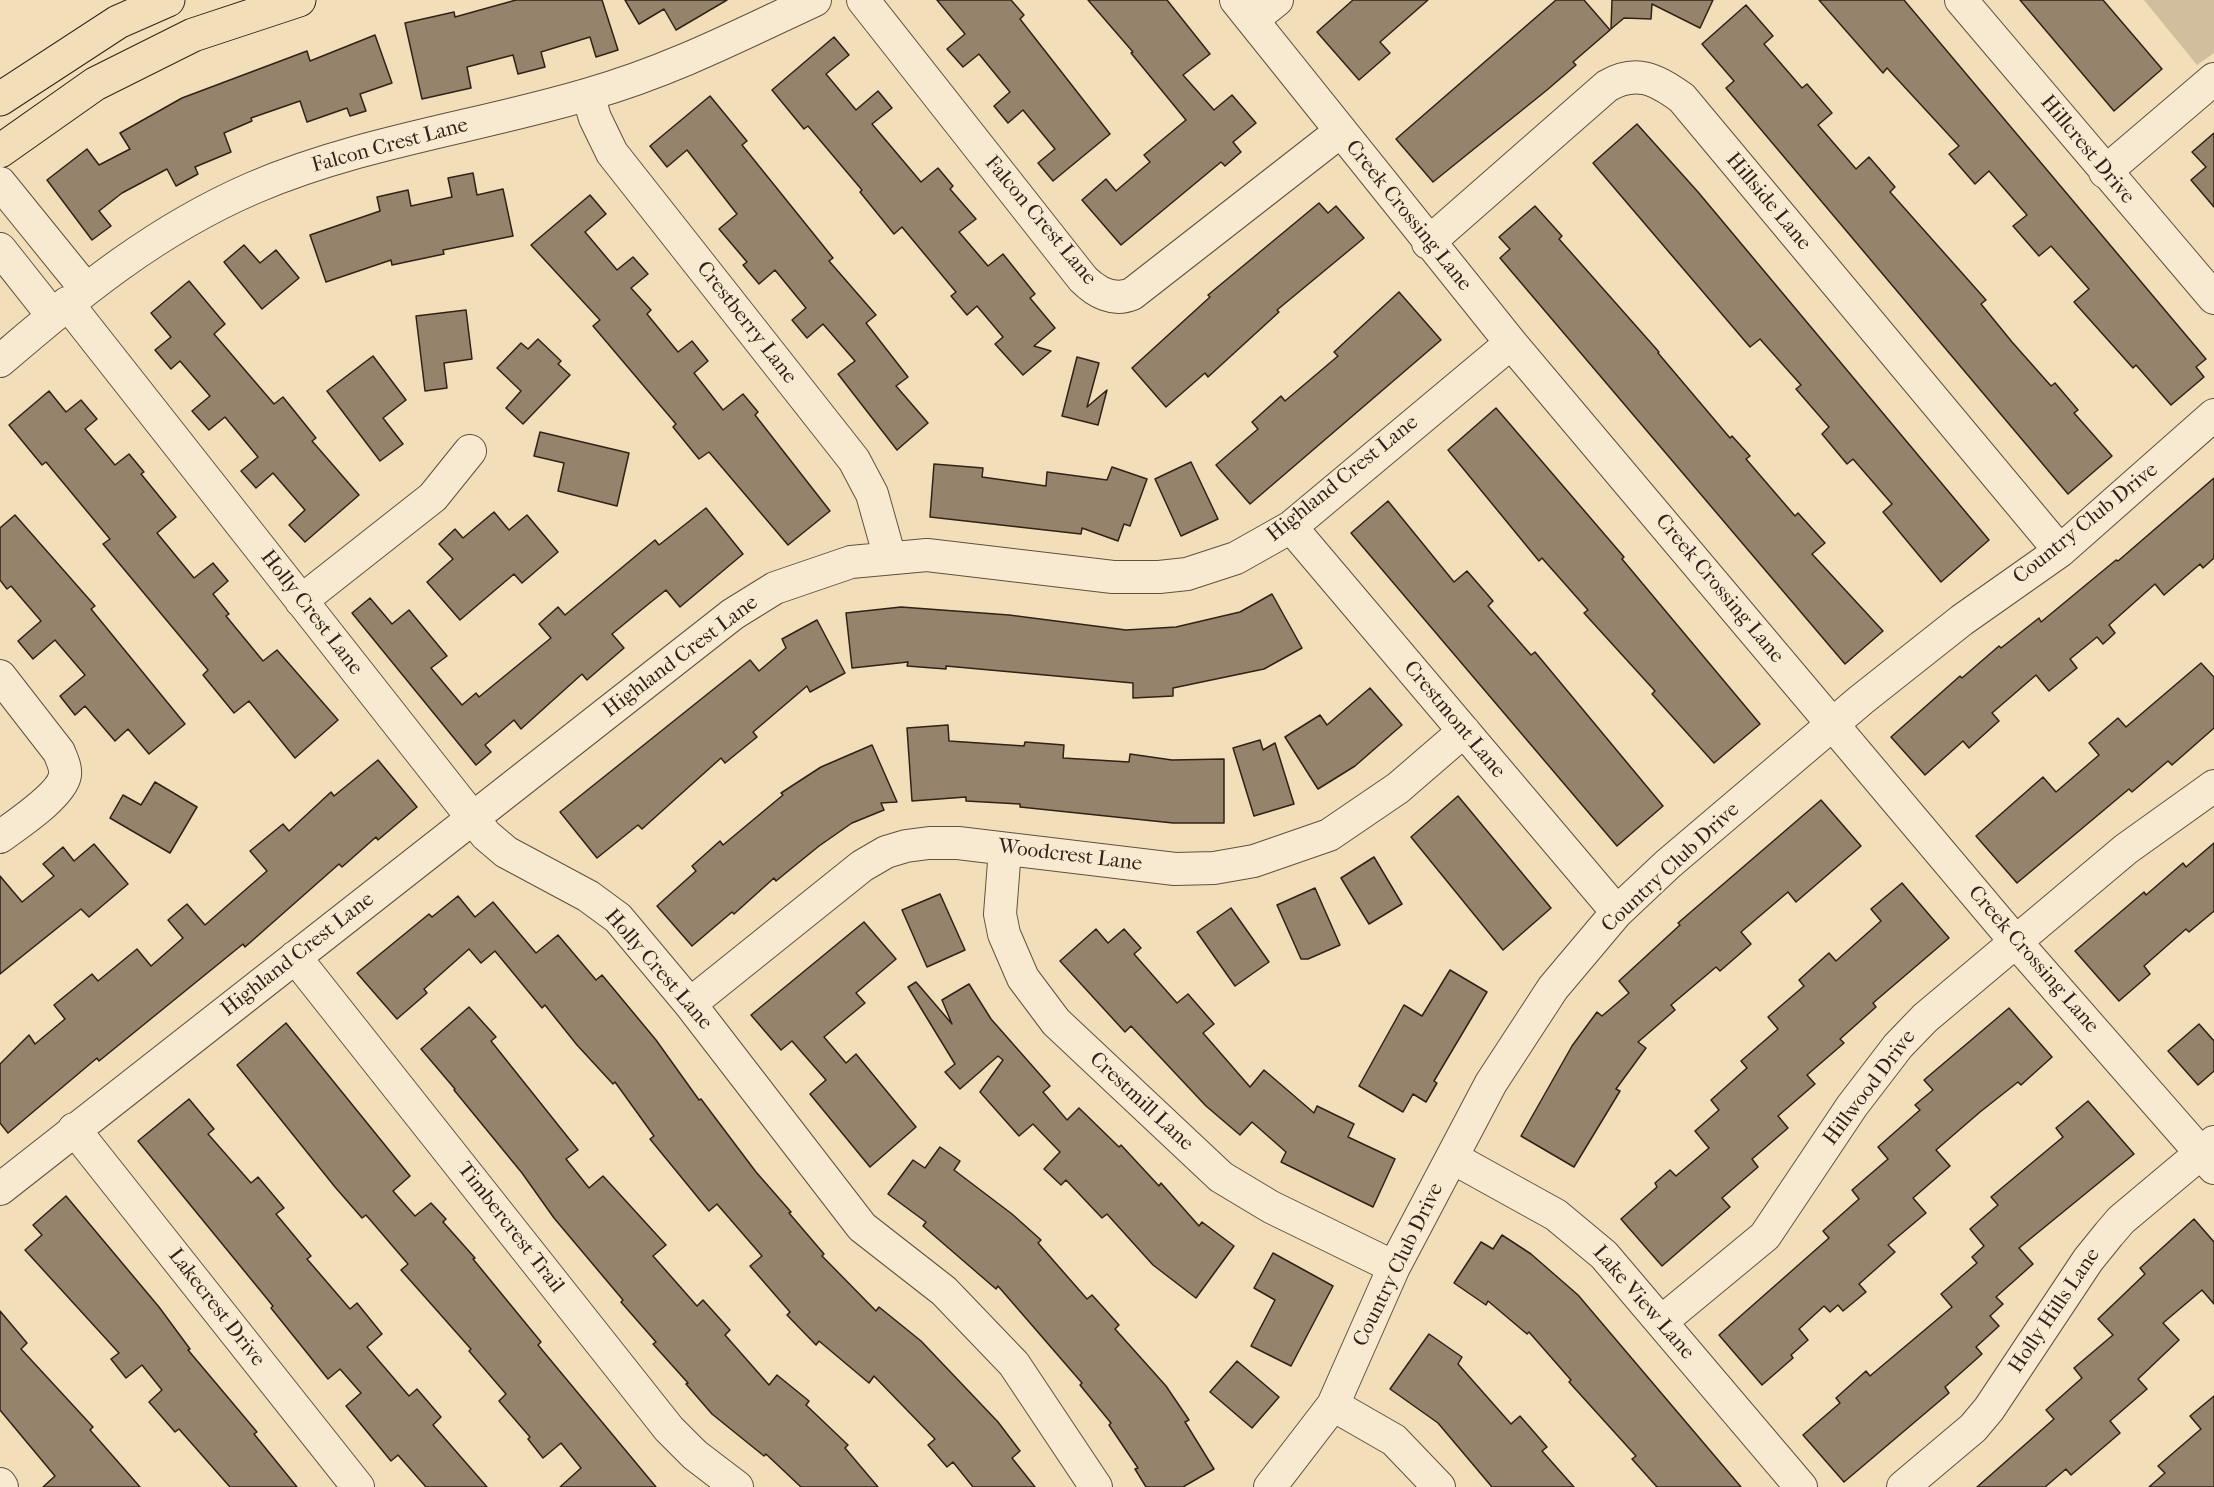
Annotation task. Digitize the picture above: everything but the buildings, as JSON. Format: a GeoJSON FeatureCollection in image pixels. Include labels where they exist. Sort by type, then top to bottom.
{"type":"FeatureCollection","features":[{"type":"Feature","properties":{"kind":"main road"},"geometry":{"type":"LineString","coordinates":[[0,99],[118,22],[168,0]]}},
{"type":"Feature","properties":{"kind":"main road"},"geometry":{"type":"LineString","coordinates":[[0,151],[95,84],[114,74],[193,35],[299,0]]}},
{"type":"Feature","properties":{"kind":"street","name":"Falcon Crest Lane"},"geometry":{"type":"LineString","coordinates":[[0,361],[68,302],[180,224],[243,193],[294,171],[386,145],[588,95],[703,54],[815,0]]}},
{"type":"Feature","properties":{"kind":"street","name":"Falcon Crest Lane"},"geometry":{"type":"LineString","coordinates":[[863,0],[1083,279],[1092,288],[1110,296],[1121,298],[1132,294],[1341,131]]}},
{"type":"Feature","properties":{"kind":"street"},"geometry":{"type":"LineString","coordinates":[[1244,10],[1277,0]]}},
{"type":"Feature","properties":{"kind":"street","name":"Hillcrest Drive"},"geometry":{"type":"LineString","coordinates":[[1961,0],[2214,298]]}},
{"type":"Feature","properties":{"kind":"street","name":"Creek Crossing Lane"},"geometry":{"type":"LineString","coordinates":[[1244,10],[1510,343],[2016,942],[2210,1154]]}},
{"type":"Feature","properties":{"kind":"street","name":"Hillside Lane"},"geometry":{"type":"LineString","coordinates":[[1428,243],[1607,86],[1622,78],[1660,82],[1682,98],[2060,550]]}},
{"type":"Feature","properties":{"kind":"street"},"geometry":{"type":"LineString","coordinates":[[2105,172],[2214,79]]}},
{"type":"Feature","properties":{"kind":"street","name":"Crestberry Lane"},"geometry":{"type":"LineString","coordinates":[[588,95],[612,153],[854,460],[872,494],[890,558]]}},
{"type":"Feature","properties":{"kind":"street","name":"Holly Crest Lane"},"geometry":{"type":"LineString","coordinates":[[0,183],[68,302],[486,835],[506,852],[607,908],[690,1004],[862,1227],[944,1291],[1014,1364],[1096,1487]]}},
{"type":"Feature","properties":{"kind":"street","name":"Holly Crest Lane"},"geometry":{"type":"LineString","coordinates":[[0,249],[68,302]]}},
{"type":"Feature","properties":{"kind":"street","name":"Highland Crest Lane"},"geometry":{"type":"LineString","coordinates":[[0,1189],[733,614],[775,588],[851,562],[927,555],[1113,577],[1160,577],[1187,574],[1236,558],[1292,527],[1510,343]]}},
{"type":"Feature","properties":{"kind":"street","name":"Country Club Drive"},"geometry":{"type":"LineString","coordinates":[[1270,1487],[1333,1405],[1394,1267],[1454,1158],[1491,1083],[1553,988],[1617,912],[1668,864],[1833,725],[1962,621],[2060,550],[2214,415]]}},
{"type":"Feature","properties":{"kind":"street"},"geometry":{"type":"LineString","coordinates":[[301,601],[433,497],[470,451]]}},
{"type":"Feature","properties":{"kind":"street","name":"Crestmont Lane"},"geometry":{"type":"LineString","coordinates":[[1292,527],[1617,912]]}},
{"type":"Feature","properties":{"kind":"street"},"geometry":{"type":"LineString","coordinates":[[0,676],[59,752],[64,764],[65,777],[53,795],[0,837]]}},
{"type":"Feature","properties":{"kind":"street","name":"Woodcrest Lane"},"geometry":{"type":"LineString","coordinates":[[690,1004],[838,884],[886,852],[929,843],[1175,868],[1214,868],[1254,861],[1329,835],[1398,789],[1464,731]]}},
{"type":"Feature","properties":{"kind":"street","name":"Hillwood Drive"},"geometry":{"type":"LineString","coordinates":[[1661,1322],[1765,1236],[1852,1106],[1898,1046],[1925,1018],[2126,849],[2214,786]]}},
{"type":"Feature","properties":{"kind":"street","name":"Crestmill Lane"},"geometry":{"type":"LineString","coordinates":[[1005,849],[1000,914],[1004,934],[1023,978],[1056,1022],[1221,1177],[1271,1207],[1394,1267]]}},
{"type":"Feature","properties":{"kind":"street","name":"Timbercrest Trail"},"geometry":{"type":"LineString","coordinates":[[295,957],[669,1429],[695,1455],[737,1487]]}},
{"type":"Feature","properties":{"kind":"street","name":"Lakecrest Drive"},"geometry":{"type":"LineString","coordinates":[[74,1129],[358,1487]]}},
{"type":"Feature","properties":{"kind":"street","name":"Holly Hills Lane"},"geometry":{"type":"LineString","coordinates":[[1904,1487],[1974,1428],[2088,1260],[2121,1220],[2210,1154]]}},
{"type":"Feature","properties":{"kind":"street","name":"Lake View Lane"},"geometry":{"type":"LineString","coordinates":[[1454,1158],[1515,1190],[1581,1234],[1604,1255],[1801,1487]]}},
{"type":"Feature","properties":{"kind":"street"},"geometry":{"type":"LineString","coordinates":[[1333,1405],[1394,1440],[1439,1487]]}},
{"type":"Feature","properties":{"kind":"shaded area"},"geometry":{"type":"Polygon","coordinates":[[[2144,0],[2214,0],[2214,53],[2197,65],[2144,0]]]}}]}
